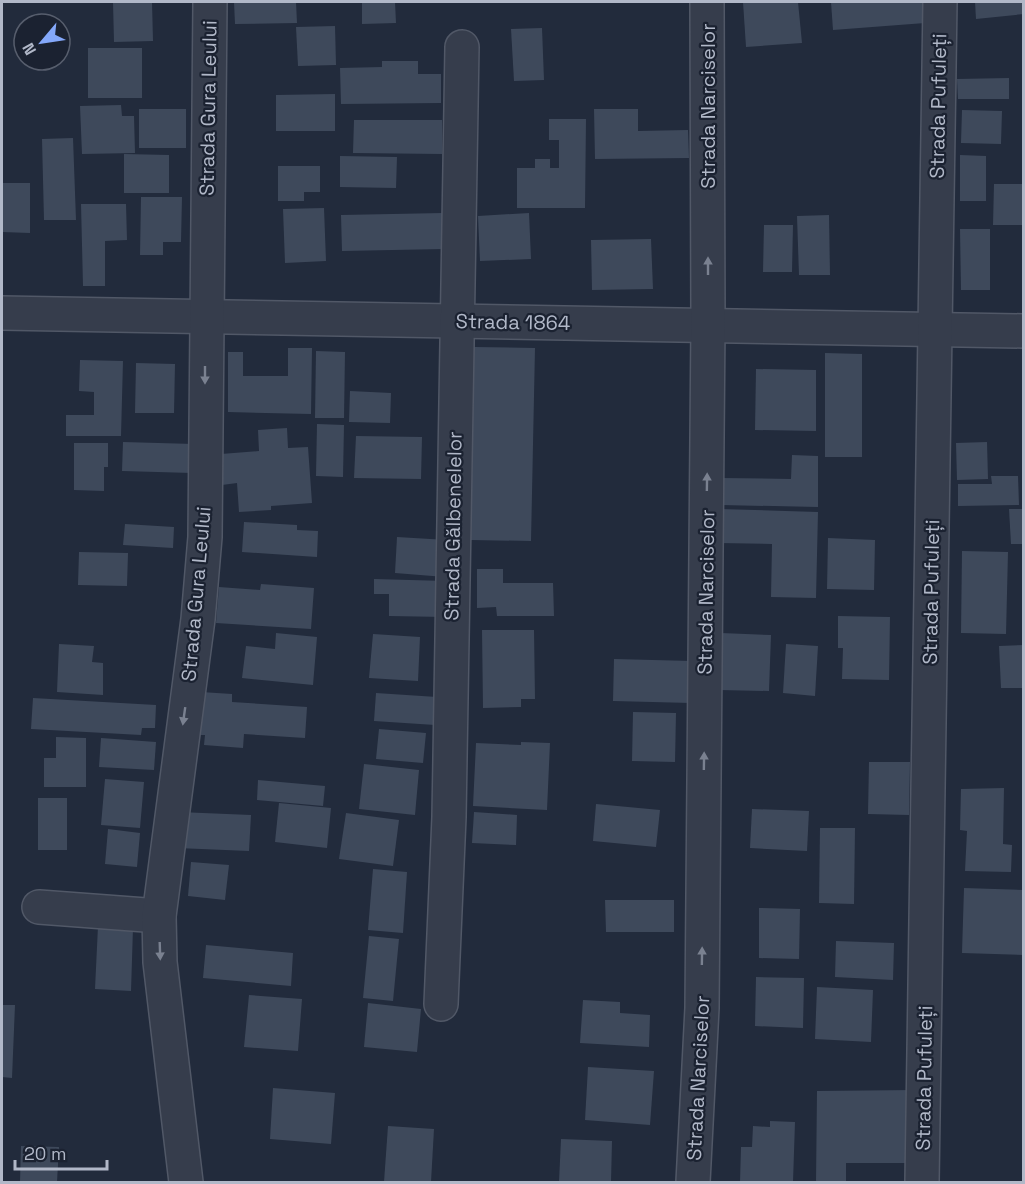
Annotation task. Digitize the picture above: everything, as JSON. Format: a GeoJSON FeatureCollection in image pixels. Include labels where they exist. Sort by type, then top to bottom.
{"type":"FeatureCollection","features":[{"type":"Feature","properties":{"kind":"street","name":"Strada Gura Leului"},"geometry":{"type":"LineString","coordinates":[[186,1182],[182,1130],[160,962],[159,916],[198,619],[205,537],[205,316],[210,2]]}},
{"type":"Feature","properties":{"kind":"street","name":"Strada Narciselor"},"geometry":{"type":"LineString","coordinates":[[693,1182],[702,1008],[708,324],[707,2]]}},
{"type":"Feature","properties":{"kind":"street","name":"Strada Pufuleți"},"geometry":{"type":"LineString","coordinates":[[922,1182],[940,2]]}},
{"type":"Feature","properties":{"kind":"street","name":"Strada Gălbenelelor"},"geometry":{"type":"LineString","coordinates":[[441,1004],[448,818],[462,47]]}},
{"type":"Feature","properties":{"kind":"street","name":"Strada 1864"},"geometry":{"type":"LineString","coordinates":[[2,313],[1023,331]]}},
{"type":"Feature","properties":{"kind":"street"},"geometry":{"type":"LineString","coordinates":[[39,907],[159,916]]}},
{"type":"Feature","properties":{"kind":"building"},"geometry":{"type":"Polygon","coordinates":[[[113,2],[152,2],[153,41],[114,42],[113,2]]]}},
{"type":"Feature","properties":{"kind":"building"},"geometry":{"type":"Polygon","coordinates":[[[234,2],[296,2],[297,23],[235,24],[234,2]]]}},
{"type":"Feature","properties":{"kind":"building"},"geometry":{"type":"Polygon","coordinates":[[[362,2],[395,2],[396,23],[362,24],[362,2]]]}},
{"type":"Feature","properties":{"kind":"building"},"geometry":{"type":"Polygon","coordinates":[[[743,2],[798,2],[802,43],[746,47],[743,2]]]}},
{"type":"Feature","properties":{"kind":"building"},"geometry":{"type":"Polygon","coordinates":[[[831,2],[923,2],[925,23],[833,30],[831,2]]]}},
{"type":"Feature","properties":{"kind":"building"},"geometry":{"type":"Polygon","coordinates":[[[975,2],[1024,2],[1024,14],[976,19],[975,2]]]}},
{"type":"Feature","properties":{"kind":"building"},"geometry":{"type":"Polygon","coordinates":[[[335,26],[336,65],[298,66],[296,27],[335,26]]]}},
{"type":"Feature","properties":{"kind":"building"},"geometry":{"type":"Polygon","coordinates":[[[542,28],[544,80],[514,81],[511,29],[542,28]]]}},
{"type":"Feature","properties":{"kind":"building"},"geometry":{"type":"Polygon","coordinates":[[[88,48],[142,48],[142,98],[88,98],[88,48]]]}},
{"type":"Feature","properties":{"kind":"building"},"geometry":{"type":"Polygon","coordinates":[[[382,61],[418,61],[418,74],[441,74],[441,103],[341,104],[340,68],[382,67],[382,61]]]}},
{"type":"Feature","properties":{"kind":"building"},"geometry":{"type":"Polygon","coordinates":[[[1009,78],[1009,99],[958,99],[957,79],[1009,78]]]}},
{"type":"Feature","properties":{"kind":"building"},"geometry":{"type":"Polygon","coordinates":[[[335,94],[335,131],[276,131],[276,95],[335,94]]]}},
{"type":"Feature","properties":{"kind":"building"},"geometry":{"type":"Polygon","coordinates":[[[121,105],[122,116],[134,116],[135,153],[82,154],[80,106],[121,105]]]}},
{"type":"Feature","properties":{"kind":"building"},"geometry":{"type":"Polygon","coordinates":[[[139,109],[186,109],[186,148],[139,148],[139,109]]]}},
{"type":"Feature","properties":{"kind":"building"},"geometry":{"type":"Polygon","coordinates":[[[594,109],[638,109],[638,131],[688,130],[689,158],[595,159],[594,109]]]}},
{"type":"Feature","properties":{"kind":"building"},"geometry":{"type":"Polygon","coordinates":[[[962,110],[1002,111],[1001,144],[961,143],[962,110]]]}},
{"type":"Feature","properties":{"kind":"building"},"geometry":{"type":"Polygon","coordinates":[[[549,119],[586,119],[585,208],[517,208],[517,168],[535,168],[535,159],[550,159],[550,168],[559,168],[559,140],[549,140],[549,119]]]}},
{"type":"Feature","properties":{"kind":"building"},"geometry":{"type":"Polygon","coordinates":[[[354,120],[442,120],[442,154],[353,153],[354,120]]]}},
{"type":"Feature","properties":{"kind":"building"},"geometry":{"type":"Polygon","coordinates":[[[73,138],[76,220],[44,220],[42,139],[73,138]]]}},
{"type":"Feature","properties":{"kind":"building"},"geometry":{"type":"Polygon","coordinates":[[[124,154],[169,155],[169,193],[124,193],[124,154]]]}},
{"type":"Feature","properties":{"kind":"building"},"geometry":{"type":"Polygon","coordinates":[[[960,155],[986,156],[986,201],[960,201],[960,155]]]}},
{"type":"Feature","properties":{"kind":"building"},"geometry":{"type":"Polygon","coordinates":[[[340,156],[397,157],[396,188],[340,187],[340,156]]]}},
{"type":"Feature","properties":{"kind":"building"},"geometry":{"type":"Polygon","coordinates":[[[278,166],[320,166],[320,192],[304,192],[304,201],[278,201],[278,166]]]}},
{"type":"Feature","properties":{"kind":"building"},"geometry":{"type":"Polygon","coordinates":[[[2,183],[30,183],[30,233],[2,232],[2,183]]]}},
{"type":"Feature","properties":{"kind":"building"},"geometry":{"type":"Polygon","coordinates":[[[994,184],[1024,184],[1024,225],[993,225],[994,184]]]}},
{"type":"Feature","properties":{"kind":"building"},"geometry":{"type":"Polygon","coordinates":[[[141,197],[182,197],[181,242],[163,242],[163,255],[140,255],[141,197]]]}},
{"type":"Feature","properties":{"kind":"building"},"geometry":{"type":"Polygon","coordinates":[[[81,204],[126,204],[127,240],[105,241],[105,286],[83,286],[81,204]]]}},
{"type":"Feature","properties":{"kind":"building"},"geometry":{"type":"Polygon","coordinates":[[[324,208],[326,261],[285,263],[283,209],[324,208]]]}},
{"type":"Feature","properties":{"kind":"building"},"geometry":{"type":"Polygon","coordinates":[[[443,213],[444,249],[342,251],[341,215],[443,213]]]}},
{"type":"Feature","properties":{"kind":"building"},"geometry":{"type":"Polygon","coordinates":[[[529,213],[531,259],[480,261],[478,216],[529,213]]]}},
{"type":"Feature","properties":{"kind":"building"},"geometry":{"type":"Polygon","coordinates":[[[829,215],[830,275],[799,275],[797,216],[829,215]]]}},
{"type":"Feature","properties":{"kind":"building"},"geometry":{"type":"Polygon","coordinates":[[[764,225],[793,225],[792,272],[763,272],[764,225]]]}},
{"type":"Feature","properties":{"kind":"building"},"geometry":{"type":"Polygon","coordinates":[[[960,229],[990,229],[990,290],[961,290],[960,229]]]}},
{"type":"Feature","properties":{"kind":"building"},"geometry":{"type":"Polygon","coordinates":[[[651,239],[653,289],[592,290],[591,240],[651,239]]]}},
{"type":"Feature","properties":{"kind":"building"},"geometry":{"type":"Polygon","coordinates":[[[474,347],[535,348],[531,541],[471,540],[474,347]]]}},
{"type":"Feature","properties":{"kind":"building"},"geometry":{"type":"Polygon","coordinates":[[[288,348],[312,348],[311,414],[228,412],[228,352],[243,352],[243,376],[288,376],[288,348]]]}},
{"type":"Feature","properties":{"kind":"building"},"geometry":{"type":"Polygon","coordinates":[[[316,351],[345,352],[344,418],[315,418],[316,351]]]}},
{"type":"Feature","properties":{"kind":"building"},"geometry":{"type":"Polygon","coordinates":[[[825,353],[862,354],[862,457],[825,457],[825,353]]]}},
{"type":"Feature","properties":{"kind":"building"},"geometry":{"type":"Polygon","coordinates":[[[80,360],[123,361],[121,436],[66,436],[66,415],[94,415],[94,392],[79,391],[80,360]]]}},
{"type":"Feature","properties":{"kind":"building"},"geometry":{"type":"Polygon","coordinates":[[[136,363],[175,364],[174,413],[135,413],[136,363]]]}},
{"type":"Feature","properties":{"kind":"building"},"geometry":{"type":"Polygon","coordinates":[[[756,369],[816,370],[816,431],[755,430],[756,369]]]}},
{"type":"Feature","properties":{"kind":"building"},"geometry":{"type":"Polygon","coordinates":[[[350,391],[391,393],[390,423],[349,422],[350,391]]]}},
{"type":"Feature","properties":{"kind":"building"},"geometry":{"type":"Polygon","coordinates":[[[317,424],[344,425],[343,477],[316,476],[317,424]]]}},
{"type":"Feature","properties":{"kind":"building"},"geometry":{"type":"Polygon","coordinates":[[[287,428],[288,448],[308,447],[312,503],[271,506],[271,510],[239,512],[237,483],[222,485],[221,454],[259,451],[258,430],[287,428]]]}},
{"type":"Feature","properties":{"kind":"building"},"geometry":{"type":"Polygon","coordinates":[[[356,436],[422,437],[421,479],[354,478],[356,436]]]}},
{"type":"Feature","properties":{"kind":"building"},"geometry":{"type":"Polygon","coordinates":[[[123,442],[194,444],[192,473],[122,471],[123,442]]]}},
{"type":"Feature","properties":{"kind":"building"},"geometry":{"type":"Polygon","coordinates":[[[987,442],[988,479],[957,480],[956,443],[987,442]]]}},
{"type":"Feature","properties":{"kind":"building"},"geometry":{"type":"Polygon","coordinates":[[[74,443],[108,443],[108,467],[104,467],[104,491],[74,490],[74,443]]]}},
{"type":"Feature","properties":{"kind":"building"},"geometry":{"type":"Polygon","coordinates":[[[792,455],[818,456],[818,507],[721,505],[721,478],[791,479],[792,455]]]}},
{"type":"Feature","properties":{"kind":"building"},"geometry":{"type":"Polygon","coordinates":[[[991,476],[1018,476],[1019,505],[958,506],[958,484],[992,484],[991,476]]]}},
{"type":"Feature","properties":{"kind":"building"},"geometry":{"type":"Polygon","coordinates":[[[719,509],[818,512],[816,598],[771,597],[772,544],[718,543],[719,509]]]}},
{"type":"Feature","properties":{"kind":"building"},"geometry":{"type":"Polygon","coordinates":[[[1009,509],[1024,509],[1024,544],[1011,544],[1009,509]]]}},
{"type":"Feature","properties":{"kind":"building"},"geometry":{"type":"Polygon","coordinates":[[[244,522],[297,525],[297,530],[318,531],[317,557],[242,552],[244,522]]]}},
{"type":"Feature","properties":{"kind":"building"},"geometry":{"type":"Polygon","coordinates":[[[125,524],[174,527],[173,548],[123,545],[125,524]]]}},
{"type":"Feature","properties":{"kind":"building"},"geometry":{"type":"Polygon","coordinates":[[[397,537],[447,540],[445,577],[395,573],[397,537]]]}},
{"type":"Feature","properties":{"kind":"building"},"geometry":{"type":"Polygon","coordinates":[[[828,538],[875,540],[874,590],[827,589],[828,538]]]}},
{"type":"Feature","properties":{"kind":"building"},"geometry":{"type":"Polygon","coordinates":[[[962,551],[1008,552],[1006,634],[961,633],[962,551]]]}},
{"type":"Feature","properties":{"kind":"building"},"geometry":{"type":"Polygon","coordinates":[[[79,552],[128,553],[127,586],[78,585],[79,552]]]}},
{"type":"Feature","properties":{"kind":"building"},"geometry":{"type":"Polygon","coordinates":[[[477,569],[503,569],[503,583],[553,583],[554,616],[497,616],[496,607],[477,608],[477,569]]]}},
{"type":"Feature","properties":{"kind":"building"},"geometry":{"type":"Polygon","coordinates":[[[374,579],[446,581],[445,617],[389,616],[389,594],[374,594],[374,579]]]}},
{"type":"Feature","properties":{"kind":"building"},"geometry":{"type":"Polygon","coordinates":[[[261,584],[314,588],[311,629],[216,623],[219,587],[260,590],[261,584]]]}},
{"type":"Feature","properties":{"kind":"building"},"geometry":{"type":"Polygon","coordinates":[[[838,616],[890,617],[889,680],[842,679],[843,648],[838,648],[838,616]]]}},
{"type":"Feature","properties":{"kind":"building"},"geometry":{"type":"Polygon","coordinates":[[[482,630],[534,630],[535,699],[521,699],[521,707],[483,708],[482,630]]]}},
{"type":"Feature","properties":{"kind":"building"},"geometry":{"type":"Polygon","coordinates":[[[276,633],[317,637],[313,685],[242,678],[246,646],[275,649],[276,633]]]}},
{"type":"Feature","properties":{"kind":"building"},"geometry":{"type":"Polygon","coordinates":[[[721,633],[771,635],[769,691],[719,690],[721,633]]]}},
{"type":"Feature","properties":{"kind":"building"},"geometry":{"type":"Polygon","coordinates":[[[373,634],[420,637],[418,681],[369,678],[373,634]]]}},
{"type":"Feature","properties":{"kind":"building"},"geometry":{"type":"Polygon","coordinates":[[[59,644],[94,646],[92,662],[103,663],[103,695],[57,692],[59,644]]]}},
{"type":"Feature","properties":{"kind":"building"},"geometry":{"type":"Polygon","coordinates":[[[786,644],[818,646],[815,696],[783,693],[786,644]]]}},
{"type":"Feature","properties":{"kind":"building"},"geometry":{"type":"Polygon","coordinates":[[[1024,645],[1024,688],[1001,688],[999,646],[1024,645]]]}},
{"type":"Feature","properties":{"kind":"building"},"geometry":{"type":"Polygon","coordinates":[[[614,659],[692,661],[691,703],[613,701],[614,659]]]}},
{"type":"Feature","properties":{"kind":"building"},"geometry":{"type":"Polygon","coordinates":[[[201,692],[232,694],[232,702],[307,707],[305,738],[244,734],[243,748],[204,745],[205,735],[198,735],[201,692]]]}},
{"type":"Feature","properties":{"kind":"building"},"geometry":{"type":"Polygon","coordinates":[[[376,693],[437,697],[435,725],[374,721],[376,693]]]}},
{"type":"Feature","properties":{"kind":"building"},"geometry":{"type":"Polygon","coordinates":[[[33,698],[156,705],[155,728],[142,728],[141,735],[31,729],[33,698]]]}},
{"type":"Feature","properties":{"kind":"building"},"geometry":{"type":"Polygon","coordinates":[[[633,712],[676,713],[675,762],[632,761],[633,712]]]}},
{"type":"Feature","properties":{"kind":"building"},"geometry":{"type":"Polygon","coordinates":[[[379,729],[426,733],[423,763],[376,759],[379,729]]]}},
{"type":"Feature","properties":{"kind":"building"},"geometry":{"type":"Polygon","coordinates":[[[56,737],[86,738],[86,787],[44,787],[44,758],[56,758],[56,737]]]}},
{"type":"Feature","properties":{"kind":"building"},"geometry":{"type":"Polygon","coordinates":[[[101,738],[156,742],[154,770],[99,767],[101,738]]]}},
{"type":"Feature","properties":{"kind":"building"},"geometry":{"type":"Polygon","coordinates":[[[521,742],[550,743],[547,810],[473,806],[476,743],[521,745],[521,742]]]}},
{"type":"Feature","properties":{"kind":"building"},"geometry":{"type":"Polygon","coordinates":[[[869,762],[910,762],[909,815],[868,814],[869,762]]]}},
{"type":"Feature","properties":{"kind":"building"},"geometry":{"type":"Polygon","coordinates":[[[364,764],[419,770],[415,815],[359,809],[364,764]]]}},
{"type":"Feature","properties":{"kind":"building"},"geometry":{"type":"Polygon","coordinates":[[[105,779],[144,782],[140,828],[101,825],[105,779]]]}},
{"type":"Feature","properties":{"kind":"building"},"geometry":{"type":"Polygon","coordinates":[[[258,780],[325,786],[323,806],[257,800],[258,780]]]}},
{"type":"Feature","properties":{"kind":"building"},"geometry":{"type":"Polygon","coordinates":[[[1004,788],[1003,844],[1012,845],[1011,872],[965,871],[967,831],[960,830],[961,789],[1004,788]]]}},
{"type":"Feature","properties":{"kind":"building"},"geometry":{"type":"Polygon","coordinates":[[[38,798],[67,798],[67,850],[38,850],[38,798]]]}},
{"type":"Feature","properties":{"kind":"building"},"geometry":{"type":"Polygon","coordinates":[[[279,803],[331,808],[327,848],[275,842],[279,803]]]}},
{"type":"Feature","properties":{"kind":"building"},"geometry":{"type":"Polygon","coordinates":[[[596,804],[660,810],[656,847],[593,841],[596,804]]]}},
{"type":"Feature","properties":{"kind":"building"},"geometry":{"type":"Polygon","coordinates":[[[752,809],[809,811],[807,851],[750,848],[752,809]]]}},
{"type":"Feature","properties":{"kind":"building"},"geometry":{"type":"Polygon","coordinates":[[[179,812],[251,815],[249,851],[177,848],[179,812]]]}},
{"type":"Feature","properties":{"kind":"building"},"geometry":{"type":"Polygon","coordinates":[[[474,812],[517,815],[516,845],[472,843],[474,812]]]}},
{"type":"Feature","properties":{"kind":"building"},"geometry":{"type":"Polygon","coordinates":[[[346,813],[399,820],[393,866],[339,859],[346,813]]]}},
{"type":"Feature","properties":{"kind":"building"},"geometry":{"type":"Polygon","coordinates":[[[820,828],[855,828],[854,904],[819,903],[820,828]]]}},
{"type":"Feature","properties":{"kind":"building"},"geometry":{"type":"Polygon","coordinates":[[[108,829],[140,833],[137,867],[105,864],[108,829]]]}},
{"type":"Feature","properties":{"kind":"building"},"geometry":{"type":"Polygon","coordinates":[[[191,862],[229,865],[225,900],[188,896],[191,862]]]}},
{"type":"Feature","properties":{"kind":"building"},"geometry":{"type":"Polygon","coordinates":[[[373,869],[407,872],[403,933],[368,930],[373,869]]]}},
{"type":"Feature","properties":{"kind":"building"},"geometry":{"type":"Polygon","coordinates":[[[964,888],[1024,890],[1024,955],[962,953],[964,888]]]}},
{"type":"Feature","properties":{"kind":"building"},"geometry":{"type":"Polygon","coordinates":[[[605,900],[674,900],[674,932],[606,932],[605,900]]]}},
{"type":"Feature","properties":{"kind":"building"},"geometry":{"type":"Polygon","coordinates":[[[759,908],[800,909],[799,959],[759,958],[759,908]]]}},
{"type":"Feature","properties":{"kind":"building"},"geometry":{"type":"Polygon","coordinates":[[[98,926],[133,928],[131,991],[95,989],[98,926]]]}},
{"type":"Feature","properties":{"kind":"building"},"geometry":{"type":"Polygon","coordinates":[[[369,936],[399,939],[393,1001],[363,998],[369,936]]]}},
{"type":"Feature","properties":{"kind":"building"},"geometry":{"type":"Polygon","coordinates":[[[836,941],[894,943],[893,980],[835,977],[836,941]]]}},
{"type":"Feature","properties":{"kind":"building"},"geometry":{"type":"Polygon","coordinates":[[[206,945],[293,953],[291,986],[203,978],[206,945]]]}},
{"type":"Feature","properties":{"kind":"building"},"geometry":{"type":"Polygon","coordinates":[[[756,977],[804,978],[803,1028],[755,1026],[756,977]]]}},
{"type":"Feature","properties":{"kind":"building"},"geometry":{"type":"Polygon","coordinates":[[[817,987],[873,990],[871,1042],[815,1039],[817,987]]]}},
{"type":"Feature","properties":{"kind":"building"},"geometry":{"type":"Polygon","coordinates":[[[249,995],[302,999],[298,1051],[244,1047],[249,995]]]}},
{"type":"Feature","properties":{"kind":"building"},"geometry":{"type":"Polygon","coordinates":[[[583,1000],[620,1002],[620,1013],[650,1015],[649,1047],[580,1043],[583,1000]]]}},
{"type":"Feature","properties":{"kind":"building"},"geometry":{"type":"Polygon","coordinates":[[[368,1003],[421,1009],[417,1052],[364,1047],[368,1003]]]}},
{"type":"Feature","properties":{"kind":"building"},"geometry":{"type":"Polygon","coordinates":[[[2,1005],[15,1005],[12,1078],[2,1077],[2,1005]]]}},
{"type":"Feature","properties":{"kind":"building"},"geometry":{"type":"Polygon","coordinates":[[[588,1067],[654,1071],[650,1125],[585,1120],[588,1067]]]}},
{"type":"Feature","properties":{"kind":"building"},"geometry":{"type":"Polygon","coordinates":[[[273,1088],[335,1093],[331,1144],[270,1139],[273,1088]]]}},
{"type":"Feature","properties":{"kind":"building"},"geometry":{"type":"Polygon","coordinates":[[[915,1090],[915,1163],[846,1163],[846,1182],[816,1182],[817,1091],[915,1090]]]}},
{"type":"Feature","properties":{"kind":"building"},"geometry":{"type":"Polygon","coordinates":[[[770,1121],[795,1122],[793,1182],[740,1182],[741,1147],[752,1147],[753,1126],[770,1127],[770,1121]]]}},
{"type":"Feature","properties":{"kind":"building"},"geometry":{"type":"Polygon","coordinates":[[[388,1126],[434,1129],[431,1182],[384,1182],[388,1126]]]}},
{"type":"Feature","properties":{"kind":"building"},"geometry":{"type":"Polygon","coordinates":[[[561,1139],[612,1141],[611,1182],[559,1182],[561,1139]]]}},
{"type":"Feature","properties":{"kind":"building"},"geometry":{"type":"Polygon","coordinates":[[[21,1146],[59,1147],[57,1182],[20,1182],[21,1146]]]}}]}
